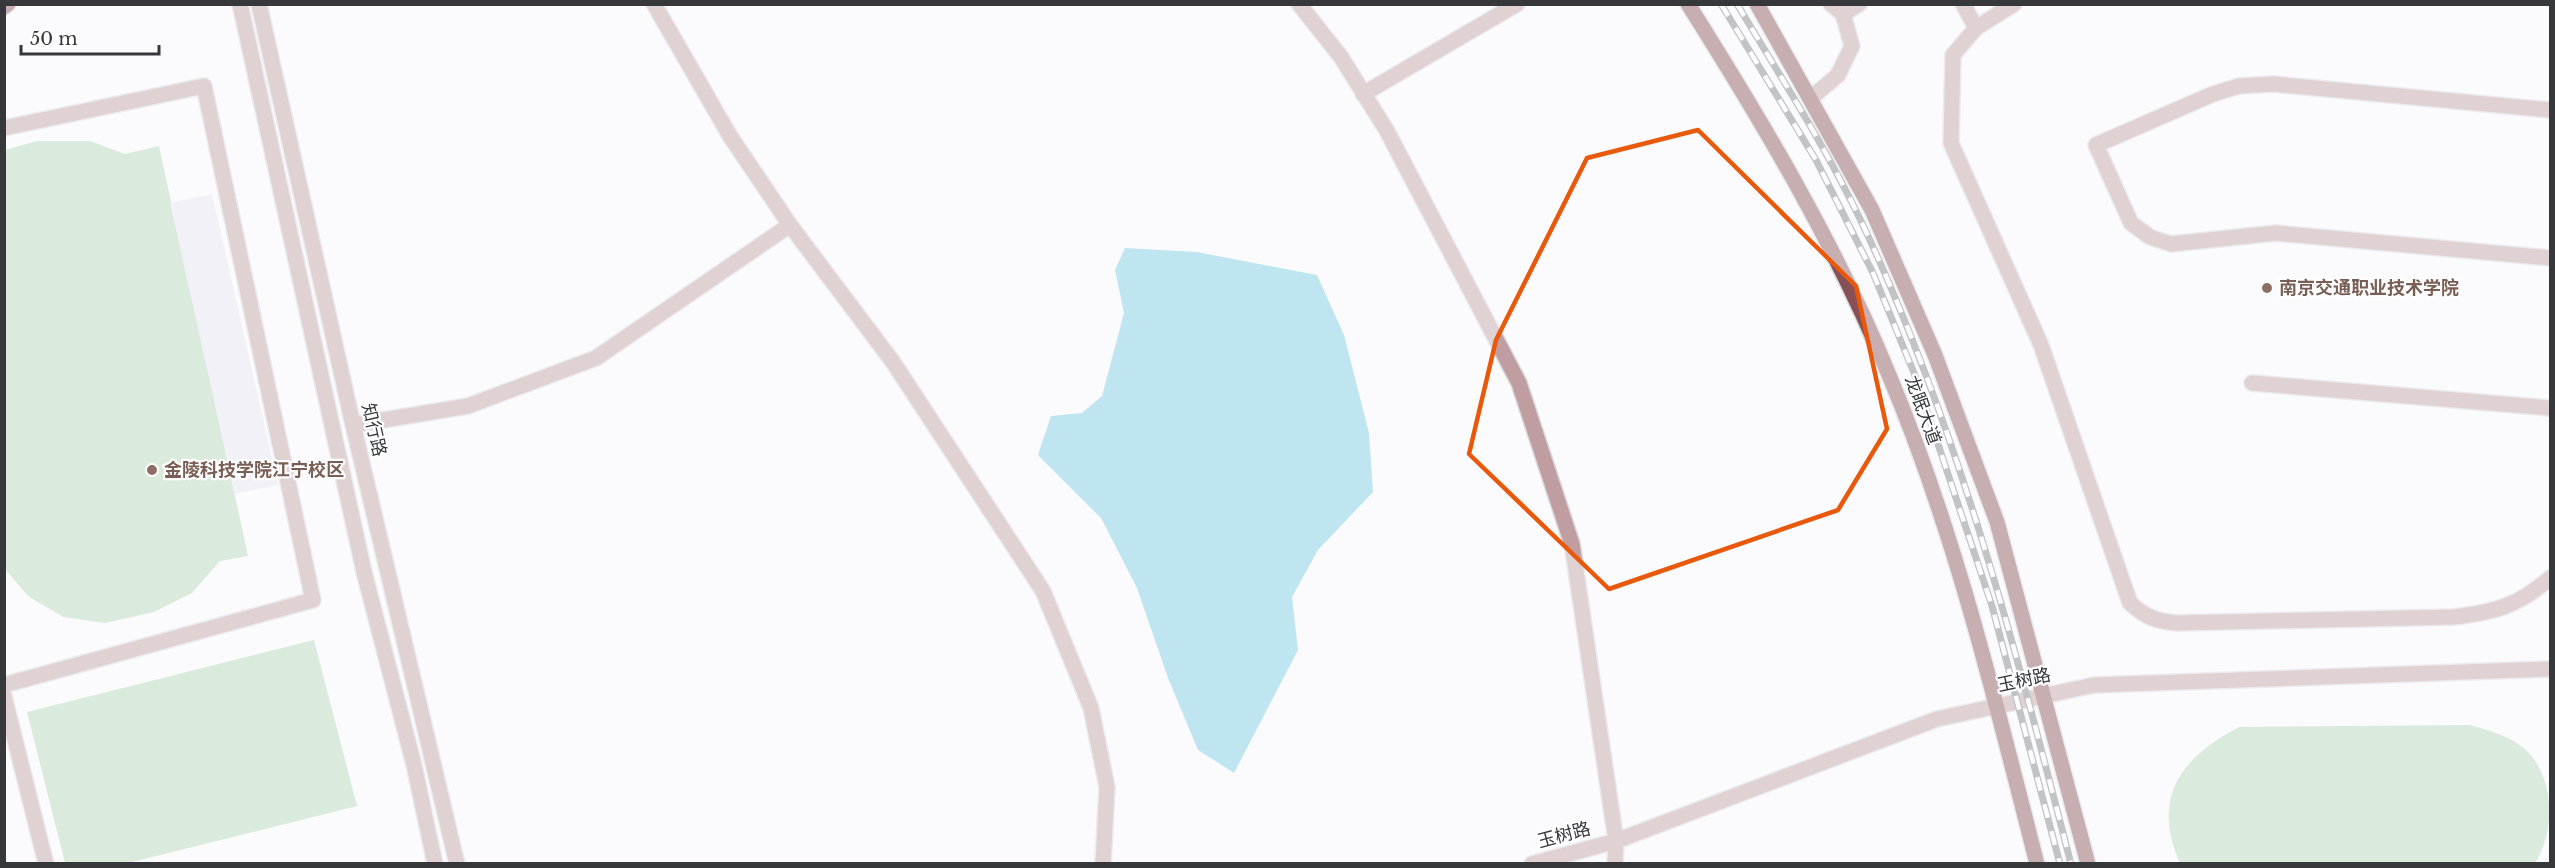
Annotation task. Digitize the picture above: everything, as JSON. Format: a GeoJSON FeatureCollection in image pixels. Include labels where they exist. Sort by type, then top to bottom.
{"type":"FeatureCollection","features":[{"type":"Feature","properties":{"kind":"main road"},"geometry":{"type":"LineString","coordinates":[[4,8],[8,4]]}},
{"type":"Feature","properties":{"kind":"main road","name":"龙眠大道"},"geometry":{"type":"LineString","coordinates":[[1688,4],[1828,240],[1890,375],[1946,531],[1996,705],[2037,864]]}},
{"type":"Feature","properties":{"kind":"main road","name":"龙眠大道"},"geometry":{"type":"LineString","coordinates":[[1757,4],[1872,210],[1935,355],[1997,522],[2088,864]]}},
{"type":"Feature","properties":{"kind":"street"},"geometry":{"type":"LineString","coordinates":[[240,4],[364,572],[414,765],[435,864]]}},
{"type":"Feature","properties":{"kind":"street","name":"知行路"},"geometry":{"type":"LineString","coordinates":[[259,4],[353,425],[458,864]]}},
{"type":"Feature","properties":{"kind":"street"},"geometry":{"type":"LineString","coordinates":[[654,4],[730,136],[790,225],[893,362],[1043,591],[1091,708],[1107,787],[1103,864]]}},
{"type":"Feature","properties":{"kind":"street"},"geometry":{"type":"LineString","coordinates":[[1299,4],[1341,57],[1387,131],[1519,383],[1572,544],[1616,841],[1615,864]]}},
{"type":"Feature","properties":{"kind":"street"},"geometry":{"type":"LineString","coordinates":[[1364,93],[1517,4]]}},
{"type":"Feature","properties":{"kind":"street"},"geometry":{"type":"LineString","coordinates":[[1811,98],[1838,75],[1852,46],[1837,9],[1859,4]]}},
{"type":"Feature","properties":{"kind":"street"},"geometry":{"type":"LineString","coordinates":[[1963,4],[1977,28]]}},
{"type":"Feature","properties":{"kind":"street"},"geometry":{"type":"LineString","coordinates":[[2014,4],[1977,28],[1953,55],[1951,143],[2041,345],[2130,603],[2143,616],[2156,621],[2176,623],[2454,617],[2490,613],[2515,604],[2550,578]]}},
{"type":"Feature","properties":{"kind":"street"},"geometry":{"type":"LineString","coordinates":[[2550,110],[2273,84],[2239,86],[2213,94],[2096,145],[2131,224],[2150,237],[2172,244],[2276,233],[2550,258]]}},
{"type":"Feature","properties":{"kind":"street"},"geometry":{"type":"LineString","coordinates":[[4,128],[204,87],[313,600],[4,685]]}},
{"type":"Feature","properties":{"kind":"street"},"geometry":{"type":"LineString","coordinates":[[353,425],[468,406],[596,358],[790,225]]}},
{"type":"Feature","properties":{"kind":"street"},"geometry":{"type":"LineString","coordinates":[[2252,383],[2550,408]]}},
{"type":"Feature","properties":{"kind":"street","name":"玉树路"},"geometry":{"type":"LineString","coordinates":[[1532,864],[1616,841],[1937,719],[2094,685],[2550,669]]}},
{"type":"Feature","properties":{"kind":"street"},"geometry":{"type":"LineString","coordinates":[[4,696],[46,864]]}},
{"type":"Feature","properties":{"kind":"highlighted area"},"geometry":{"type":"Polygon","coordinates":[[[1698,130],[1856,286],[1887,429],[1838,510],[1609,589],[1469,454],[1496,340],[1587,158],[1698,130]]]}},
{"type":"Feature","properties":{"kind":"green space"},"geometry":{"type":"Polygon","coordinates":[[[37,141],[90,141],[125,154],[159,146],[248,556],[220,561],[192,593],[154,612],[105,623],[63,617],[28,596],[5,569],[5,150],[37,141]]]}},
{"type":"Feature","properties":{"kind":"green space"},"geometry":{"type":"Polygon","coordinates":[[[314,640],[357,806],[128,863],[65,863],[27,712],[314,640]]]}},
{"type":"Feature","properties":{"kind":"green space"},"geometry":{"type":"Polygon","coordinates":[[[2469,725],[2515,742],[2528,752],[2537,764],[2547,792],[2549,822],[2542,851],[2535,863],[2180,863],[2172,840],[2169,819],[2170,800],[2176,782],[2201,752],[2239,727],[2469,725]]]}},
{"type":"Feature","properties":{"kind":"water"},"geometry":{"type":"Polygon","coordinates":[[[1125,248],[1197,252],[1317,275],[1344,335],[1369,433],[1373,492],[1318,550],[1292,597],[1298,650],[1234,773],[1198,750],[1168,678],[1137,588],[1101,518],[1038,455],[1051,416],[1082,413],[1102,396],[1124,313],[1115,270],[1125,248]]]}},
{"type":"Feature","properties":{"kind":"building"},"geometry":{"type":"Polygon","coordinates":[[[212,194],[278,485],[235,494],[170,203],[212,194]]]}},
{"type":"Feature","properties":{"kind":"railway"},"geometry":{"type":"LineString","coordinates":[[1721,4],[1816,160],[1873,273],[1916,378],[1992,606],[2060,864]]}},
{"type":"Feature","properties":{"kind":"railway"},"geometry":{"type":"LineString","coordinates":[[1737,4],[1802,112],[1848,195],[1896,300],[1927,379],[1956,458],[2006,619],[2071,864]]}},
{"type":"Feature","properties":{"kind":"place","name":"南京交通职业技术学院"},"geometry":{"type":"Point","coordinates":[2267,288]}},
{"type":"Feature","properties":{"kind":"place","name":"金陵科技学院江宁校区"},"geometry":{"type":"Point","coordinates":[152,470]}}]}
